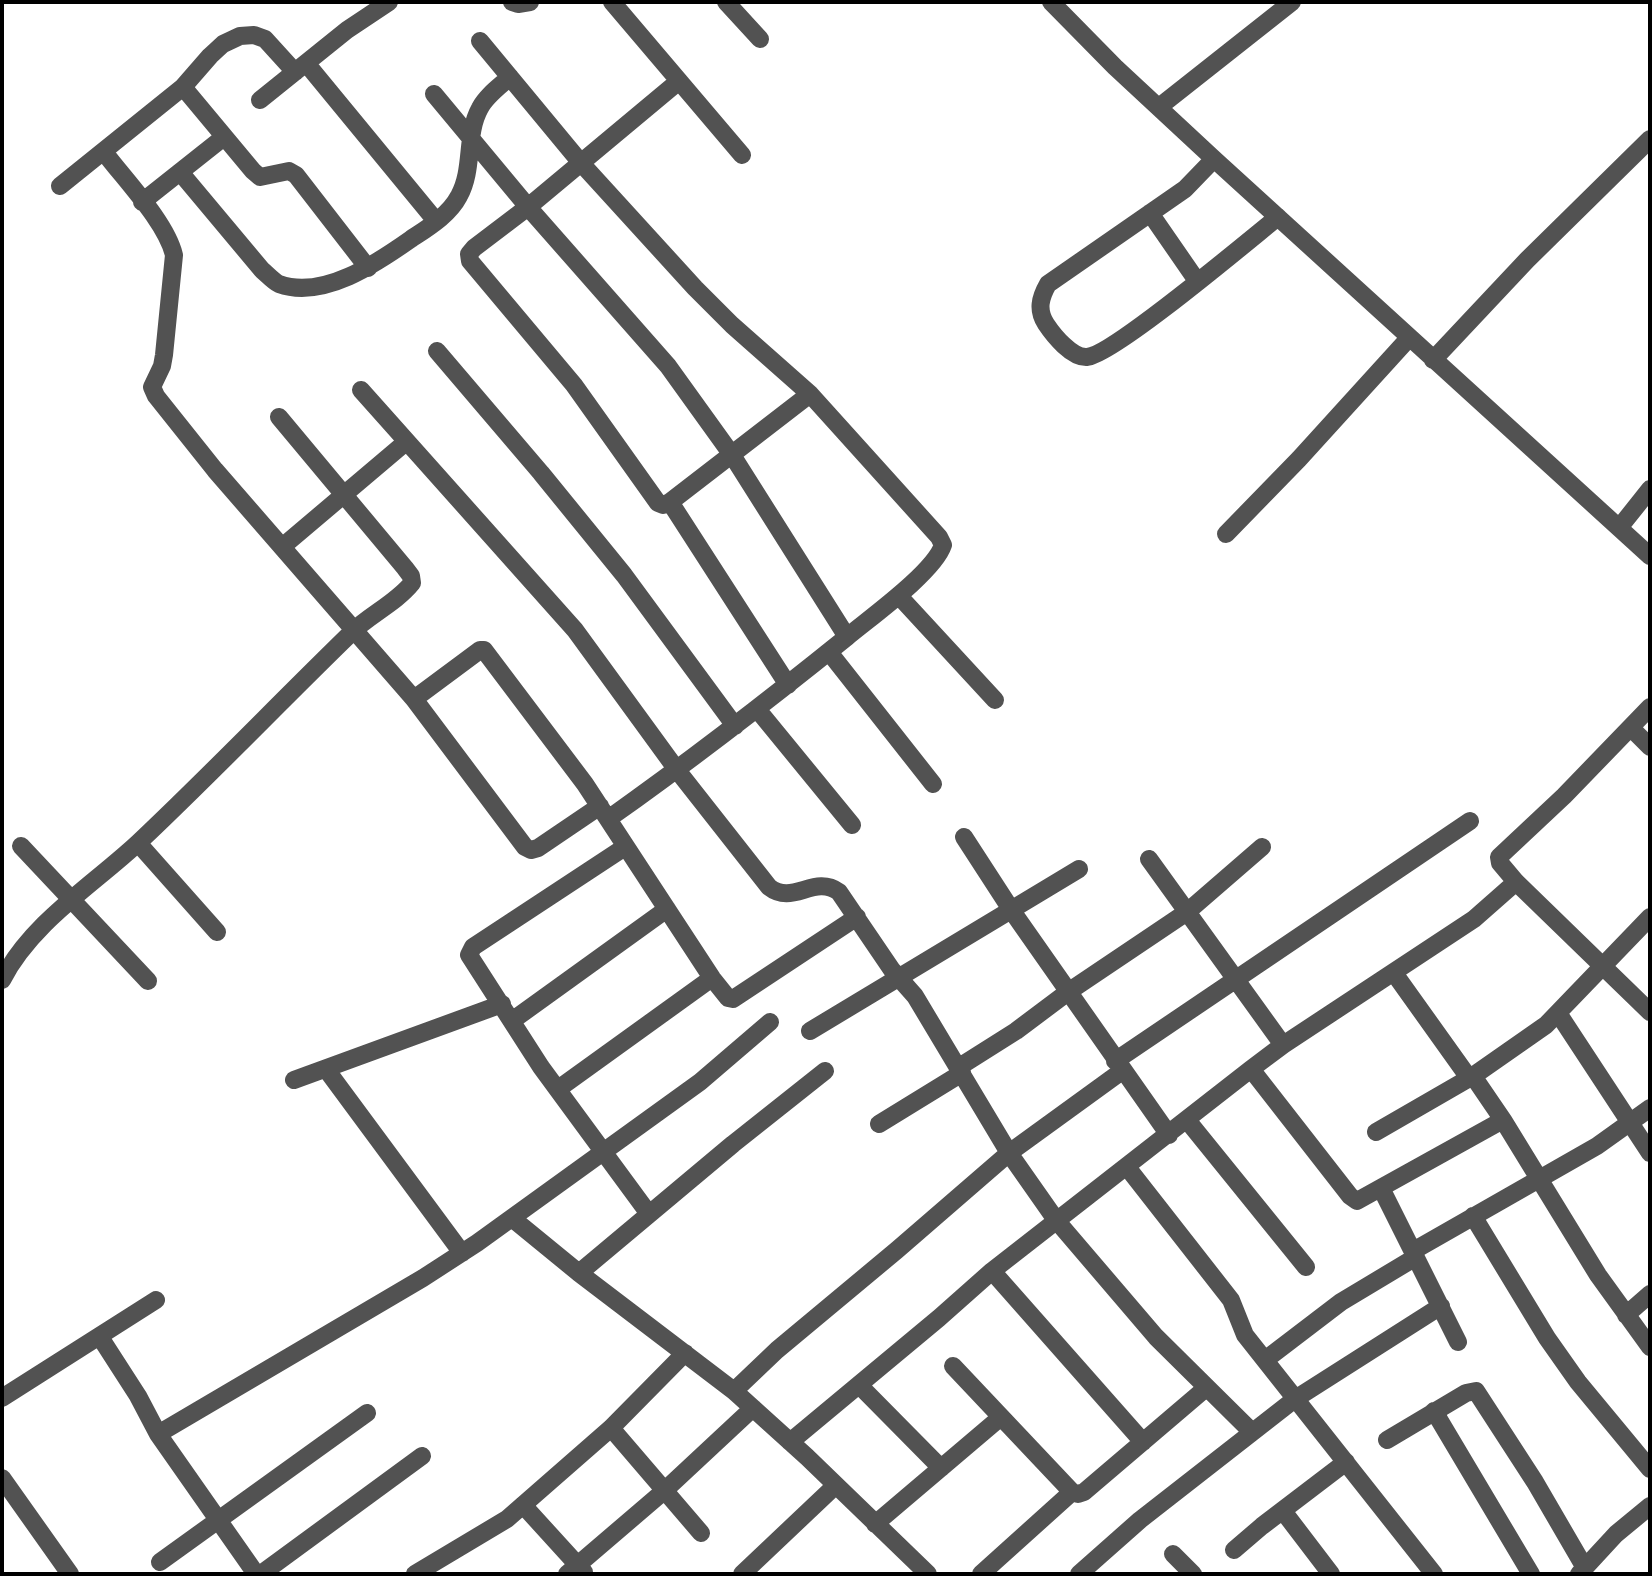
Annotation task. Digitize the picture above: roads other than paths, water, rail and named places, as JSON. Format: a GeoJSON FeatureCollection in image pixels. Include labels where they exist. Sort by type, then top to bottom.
{"type":"FeatureCollection","features":[{"type":"Feature","properties":{"kind":"street"},"geometry":{"type":"LineString","coordinates":[[260,100],[347,30],[363,9],[389,2]]}},
{"type":"Feature","properties":{"kind":"street"},"geometry":{"type":"LineString","coordinates":[[512,2],[530,2]]}},
{"type":"Feature","properties":{"kind":"street"},"geometry":{"type":"LineString","coordinates":[[612,2],[742,155]]}},
{"type":"Feature","properties":{"kind":"street"},"geometry":{"type":"LineString","coordinates":[[1051,2],[1214,159],[1650,556]]}},
{"type":"Feature","properties":{"kind":"street"},"geometry":{"type":"LineString","coordinates":[[1159,107],[1292,2]]}},
{"type":"Feature","properties":{"kind":"street"},"geometry":{"type":"LineString","coordinates":[[733,4],[760,39]]}},
{"type":"Feature","properties":{"kind":"street"},"geometry":{"type":"LineString","coordinates":[[60,186],[183,86],[210,55],[240,36],[254,34],[265,39],[300,67],[436,221]]}},
{"type":"Feature","properties":{"kind":"street"},"geometry":{"type":"LineString","coordinates":[[104,152],[163,228],[174,255],[164,355],[152,387],[156,396],[215,470],[414,699],[525,847],[531,850],[538,848],[677,770],[899,596],[933,561],[943,545],[939,537],[810,394],[732,325],[695,288],[581,163],[480,41]]}},
{"type":"Feature","properties":{"kind":"street"},"geometry":{"type":"LineString","coordinates":[[180,172],[276,283],[294,288],[330,284],[368,268],[448,211],[459,196],[466,178],[475,118],[481,105],[510,77]]}},
{"type":"Feature","properties":{"kind":"street"},"geometry":{"type":"LineString","coordinates":[[679,81],[474,248],[469,254],[470,261],[574,385],[652,497],[663,505],[732,456],[810,394]]}},
{"type":"Feature","properties":{"kind":"street"},"geometry":{"type":"LineString","coordinates":[[183,86],[260,177],[289,170],[296,175],[368,268]]}},
{"type":"Feature","properties":{"kind":"street"},"geometry":{"type":"LineString","coordinates":[[434,94],[668,366],[732,456],[847,637]]}},
{"type":"Feature","properties":{"kind":"street"},"geometry":{"type":"LineString","coordinates":[[142,202],[224,137]]}},
{"type":"Feature","properties":{"kind":"street"},"geometry":{"type":"LineString","coordinates":[[1433,360],[1527,260],[1650,139]]}},
{"type":"Feature","properties":{"kind":"street"},"geometry":{"type":"LineString","coordinates":[[1214,159],[1185,189],[1048,285],[1041,296],[1040,311],[1046,325],[1073,353],[1084,358],[1095,355],[1132,332],[1278,217]]}},
{"type":"Feature","properties":{"kind":"street"},"geometry":{"type":"LineString","coordinates":[[1150,213],[1197,281]]}},
{"type":"Feature","properties":{"kind":"street"},"geometry":{"type":"LineString","coordinates":[[1226,534],[1299,459],[1409,338]]}},
{"type":"Feature","properties":{"kind":"street"},"geometry":{"type":"LineString","coordinates":[[437,351],[624,575],[735,726]]}},
{"type":"Feature","properties":{"kind":"street"},"geometry":{"type":"LineString","coordinates":[[361,390],[567,621],[677,770],[769,887],[778,894],[822,885],[839,892],[892,970],[915,996],[1009,1153],[1056,1220],[1156,1337],[1252,1432]]}},
{"type":"Feature","properties":{"kind":"street"},"geometry":{"type":"LineString","coordinates":[[2,980],[10,963],[27,943],[71,900],[138,843],[354,630],[408,589],[412,583],[405,568],[279,417]]}},
{"type":"Feature","properties":{"kind":"street"},"geometry":{"type":"LineString","coordinates":[[282,547],[406,442]]}},
{"type":"Feature","properties":{"kind":"street"},"geometry":{"type":"LineString","coordinates":[[1619,528],[1650,489]]}},
{"type":"Feature","properties":{"kind":"street"},"geometry":{"type":"LineString","coordinates":[[670,502],[788,685]]}},
{"type":"Feature","properties":{"kind":"street"},"geometry":{"type":"LineString","coordinates":[[899,596],[995,700]]}},
{"type":"Feature","properties":{"kind":"street"},"geometry":{"type":"LineString","coordinates":[[414,699],[484,650],[604,812],[712,978],[728,998],[733,999],[857,917]]}},
{"type":"Feature","properties":{"kind":"street"},"geometry":{"type":"LineString","coordinates":[[829,652],[933,784]]}},
{"type":"Feature","properties":{"kind":"street"},"geometry":{"type":"LineString","coordinates":[[1650,707],[1564,796],[1499,857],[1500,863],[1516,882],[1650,1010]]}},
{"type":"Feature","properties":{"kind":"street"},"geometry":{"type":"LineString","coordinates":[[757,709],[852,825]]}},
{"type":"Feature","properties":{"kind":"street"},"geometry":{"type":"LineString","coordinates":[[1630,729],[1650,747]]}},
{"type":"Feature","properties":{"kind":"street"},"geometry":{"type":"LineString","coordinates":[[734,1391],[777,1350],[1009,1153],[1119,1066],[1237,979],[1470,821]]}},
{"type":"Feature","properties":{"kind":"street"},"geometry":{"type":"LineString","coordinates":[[964,837],[1012,911],[1169,1135]]}},
{"type":"Feature","properties":{"kind":"street"},"geometry":{"type":"LineString","coordinates":[[138,843],[217,932]]}},
{"type":"Feature","properties":{"kind":"street"},"geometry":{"type":"LineString","coordinates":[[21,846],[148,981]]}},
{"type":"Feature","properties":{"kind":"street"},"geometry":{"type":"LineString","coordinates":[[625,847],[472,947],[469,956],[541,1067],[649,1214]]}},
{"type":"Feature","properties":{"kind":"street"},"geometry":{"type":"LineString","coordinates":[[879,1124],[1187,912],[1262,847]]}},
{"type":"Feature","properties":{"kind":"street"},"geometry":{"type":"LineString","coordinates":[[1149,859],[1283,1045]]}},
{"type":"Feature","properties":{"kind":"street"},"geometry":{"type":"LineString","coordinates":[[810,1031],[1079,869]]}},
{"type":"Feature","properties":{"kind":"street"},"geometry":{"type":"LineString","coordinates":[[790,1442],[992,1271],[1251,1069],[1474,919],[1516,882]]}},
{"type":"Feature","properties":{"kind":"street"},"geometry":{"type":"LineString","coordinates":[[513,1020],[667,909]]}},
{"type":"Feature","properties":{"kind":"street"},"geometry":{"type":"LineString","coordinates":[[1376,1132],[1471,1077],[1546,1025],[1650,917]]}},
{"type":"Feature","properties":{"kind":"street"},"geometry":{"type":"LineString","coordinates":[[1394,973],[1503,1120],[1626,1315],[1650,1347]]}},
{"type":"Feature","properties":{"kind":"street"},"geometry":{"type":"LineString","coordinates":[[558,1089],[712,978]]}},
{"type":"Feature","properties":{"kind":"street"},"geometry":{"type":"LineString","coordinates":[[294,1080],[502,1004]]}},
{"type":"Feature","properties":{"kind":"street"},"geometry":{"type":"LineString","coordinates":[[1558,1013],[1650,1153]]}},
{"type":"Feature","properties":{"kind":"street"},"geometry":{"type":"LineString","coordinates":[[158,1434],[423,1278],[513,1219],[700,1082],[770,1022]]}},
{"type":"Feature","properties":{"kind":"street"},"geometry":{"type":"LineString","coordinates":[[326,1069],[462,1253]]}},
{"type":"Feature","properties":{"kind":"street"},"geometry":{"type":"LineString","coordinates":[[1251,1069],[1357,1201],[1503,1120]]}},
{"type":"Feature","properties":{"kind":"street"},"geometry":{"type":"LineString","coordinates":[[579,1273],[742,1136],[825,1071]]}},
{"type":"Feature","properties":{"kind":"street"},"geometry":{"type":"LineString","coordinates":[[1265,1360],[1341,1302],[1414,1254],[1473,1216],[1597,1146],[1650,1108]]}},
{"type":"Feature","properties":{"kind":"street"},"geometry":{"type":"LineString","coordinates":[[1187,1120],[1306,1267]]}},
{"type":"Feature","properties":{"kind":"street"},"geometry":{"type":"LineString","coordinates":[[1127,1167],[1231,1300],[1240,1327],[1434,1574]]}},
{"type":"Feature","properties":{"kind":"street"},"geometry":{"type":"LineString","coordinates":[[1381,1188],[1458,1342]]}},
{"type":"Feature","properties":{"kind":"street"},"geometry":{"type":"LineString","coordinates":[[1473,1216],[1555,1349],[1599,1408],[1650,1469]]}},
{"type":"Feature","properties":{"kind":"street"},"geometry":{"type":"LineString","coordinates":[[513,1219],[734,1391],[836,1485],[916,1571]]}},
{"type":"Feature","properties":{"kind":"street"},"geometry":{"type":"LineString","coordinates":[[992,1271],[1143,1442]]}},
{"type":"Feature","properties":{"kind":"street"},"geometry":{"type":"LineString","coordinates":[[1626,1315],[1650,1294]]}},
{"type":"Feature","properties":{"kind":"street"},"geometry":{"type":"LineString","coordinates":[[2,1398],[156,1300]]}},
{"type":"Feature","properties":{"kind":"street"},"geometry":{"type":"LineString","coordinates":[[1079,1574],[1140,1520],[1295,1399],[1441,1306]]}},
{"type":"Feature","properties":{"kind":"street"},"geometry":{"type":"LineString","coordinates":[[100,1338],[138,1396],[158,1434],[258,1574],[422,1456]]}},
{"type":"Feature","properties":{"kind":"street"},"geometry":{"type":"LineString","coordinates":[[415,1574],[486,1533],[523,1505],[611,1429],[685,1353]]}},
{"type":"Feature","properties":{"kind":"street"},"geometry":{"type":"LineString","coordinates":[[953,1366],[1072,1492],[1078,1494],[1084,1492],[1206,1388]]}},
{"type":"Feature","properties":{"kind":"street"},"geometry":{"type":"LineString","coordinates":[[859,1385],[941,1468]]}},
{"type":"Feature","properties":{"kind":"street"},"geometry":{"type":"LineString","coordinates":[[1387,1440],[1471,1391],[1481,1395],[1582,1571],[1616,1534],[1650,1506]]}},
{"type":"Feature","properties":{"kind":"street"},"geometry":{"type":"LineString","coordinates":[[523,1505],[577,1571],[753,1408]]}},
{"type":"Feature","properties":{"kind":"street"},"geometry":{"type":"LineString","coordinates":[[1434,1411],[1531,1574]]}},
{"type":"Feature","properties":{"kind":"street"},"geometry":{"type":"LineString","coordinates":[[160,1562],[367,1413]]}},
{"type":"Feature","properties":{"kind":"street"},"geometry":{"type":"LineString","coordinates":[[875,1524],[1001,1417]]}},
{"type":"Feature","properties":{"kind":"street"},"geometry":{"type":"LineString","coordinates":[[611,1429],[701,1533]]}},
{"type":"Feature","properties":{"kind":"street"},"geometry":{"type":"LineString","coordinates":[[1234,1550],[1346,1462]]}},
{"type":"Feature","properties":{"kind":"street"},"geometry":{"type":"LineString","coordinates":[[2,1478],[71,1574]]}},
{"type":"Feature","properties":{"kind":"street"},"geometry":{"type":"LineString","coordinates":[[742,1574],[836,1485]]}},
{"type":"Feature","properties":{"kind":"street"},"geometry":{"type":"LineString","coordinates":[[981,1574],[1072,1492]]}},
{"type":"Feature","properties":{"kind":"street"},"geometry":{"type":"LineString","coordinates":[[1283,1511],[1331,1574]]}},
{"type":"Feature","properties":{"kind":"street"},"geometry":{"type":"LineString","coordinates":[[1173,1554],[1193,1574]]}}]}
